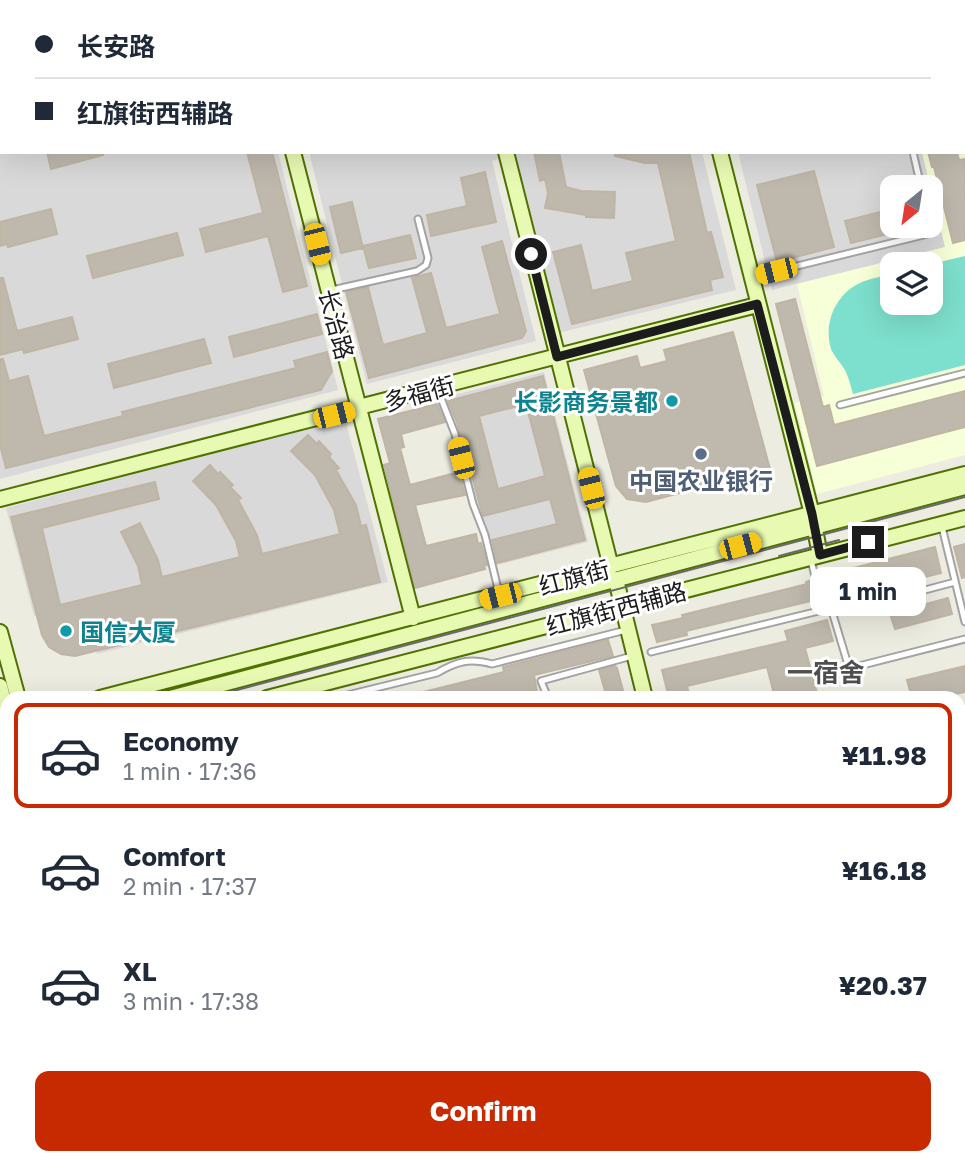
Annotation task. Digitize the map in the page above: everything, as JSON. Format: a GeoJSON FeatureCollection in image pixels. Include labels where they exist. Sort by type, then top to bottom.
{"type":"FeatureCollection","features":[{"type":"Feature","properties":{"kind":"street","name":"长治路"},"geometry":{"type":"LineString","coordinates":[[294,154],[413,618]]}},
{"type":"Feature","properties":{"kind":"street"},"geometry":{"type":"LineString","coordinates":[[506,154],[643,691]]}},
{"type":"Feature","properties":{"kind":"street"},"geometry":{"type":"LineString","coordinates":[[720,154],[813,520],[815,556]]}},
{"type":"Feature","properties":{"kind":"street","name":"多福街"},"geometry":{"type":"LineString","coordinates":[[0,499],[757,304]]}},
{"type":"Feature","properties":{"kind":"street","name":"红旗街"},"geometry":{"type":"LineString","coordinates":[[198,691],[614,573],[813,520],[965,474]]}},
{"type":"Feature","properties":{"kind":"street","name":"红旗街"},"geometry":{"type":"LineString","coordinates":[[813,520],[965,487]]}},
{"type":"Feature","properties":{"kind":"street","name":"红旗街西辅路"},"geometry":{"type":"LineString","coordinates":[[294,691],[965,518]]}},
{"type":"Feature","properties":{"kind":"street","name":"红旗街"},"geometry":{"type":"LineString","coordinates":[[127,691],[500,596],[614,573]]}},
{"type":"Feature","properties":{"kind":"street"},"geometry":{"type":"LineString","coordinates":[[0,632],[16,691]]}},
{"type":"Feature","properties":{"kind":"street"},"geometry":{"type":"LineString","coordinates":[[230,683],[232,691]]}},
{"type":"Feature","properties":{"kind":"lane"},"geometry":{"type":"LineString","coordinates":[[913,154],[918,175]]}},
{"type":"Feature","properties":{"kind":"lane"},"geometry":{"type":"LineString","coordinates":[[329,291],[417,271],[426,265],[428,258],[418,219]]}},
{"type":"Feature","properties":{"kind":"lane"},"geometry":{"type":"LineString","coordinates":[[751,277],[911,238]]}},
{"type":"Feature","properties":{"kind":"lane"},"geometry":{"type":"LineString","coordinates":[[840,405],[965,373]]}},
{"type":"Feature","properties":{"kind":"lane"},"geometry":{"type":"LineString","coordinates":[[437,388],[455,435],[500,596]]}},
{"type":"Feature","properties":{"kind":"lane"},"geometry":{"type":"LineString","coordinates":[[941,524],[965,622]]}},
{"type":"Feature","properties":{"kind":"lane"},"geometry":{"type":"LineString","coordinates":[[815,556],[823,610]]}},
{"type":"Feature","properties":{"kind":"lane"},"geometry":{"type":"LineString","coordinates":[[651,652],[831,608],[846,611],[955,582]]}},
{"type":"Feature","properties":{"kind":"lane"},"geometry":{"type":"LineString","coordinates":[[831,608],[849,668]]}},
{"type":"Feature","properties":{"kind":"lane"},"geometry":{"type":"LineString","coordinates":[[367,691],[437,673],[449,666],[475,659],[492,664],[629,629]]}},
{"type":"Feature","properties":{"kind":"lane"},"geometry":{"type":"LineString","coordinates":[[835,672],[965,639]]}},
{"type":"Feature","properties":{"kind":"lane"},"geometry":{"type":"LineString","coordinates":[[545,691],[541,681],[635,655]]}},
{"type":"Feature","properties":{"kind":"lane"},"geometry":{"type":"LineString","coordinates":[[337,680],[339,691]]}},
{"type":"Feature","properties":{"kind":"shaded area"},"geometry":{"type":"Polygon","coordinates":[[[0,154],[279,154],[338,390],[0,479],[0,154]]]}},
{"type":"Feature","properties":{"kind":"shaded area"},"geometry":{"type":"Polygon","coordinates":[[[310,154],[702,154],[736,290],[558,333],[514,155],[492,161],[536,341],[367,384],[310,154]]]}},
{"type":"Feature","properties":{"kind":"shaded area"},"geometry":{"type":"Polygon","coordinates":[[[738,154],[922,154],[927,175],[880,175],[880,238],[943,238],[943,235],[946,247],[926,252],[880,252],[880,263],[772,290],[738,154]]]}},
{"type":"Feature","properties":{"kind":"shaded area"},"geometry":{"type":"Polygon","coordinates":[[[922,154],[965,154],[965,455],[817,494],[795,403],[824,396],[797,284],[880,263],[880,315],[943,315],[943,252],[925,252],[945,247],[943,175],[928,175],[922,154]]]}},
{"type":"Feature","properties":{"kind":"shaded area"},"geometry":{"type":"Polygon","coordinates":[[[965,256],[965,365],[853,394],[846,372],[831,349],[829,339],[830,320],[838,302],[852,288],[864,281],[880,277],[880,315],[943,315],[943,261],[965,256]]]}},
{"type":"Feature","properties":{"kind":"shaded area"},"geometry":{"type":"Polygon","coordinates":[[[544,372],[588,542],[497,565],[491,539],[480,518],[446,397],[544,372]]]}},
{"type":"Feature","properties":{"kind":"shaded area"},"geometry":{"type":"Polygon","coordinates":[[[345,419],[388,582],[97,654],[91,627],[61,609],[34,616],[6,508],[345,419]]]}},
{"type":"Feature","properties":{"kind":"building"},"geometry":{"type":"Polygon","coordinates":[[[47,154],[103,154],[103,155],[51,169],[47,154]]]}},
{"type":"Feature","properties":{"kind":"building"},"geometry":{"type":"Polygon","coordinates":[[[248,154],[273,154],[307,286],[283,292],[268,236],[206,252],[200,229],[263,213],[248,154]]]}},
{"type":"Feature","properties":{"kind":"building"},"geometry":{"type":"Polygon","coordinates":[[[534,154],[559,154],[566,187],[581,191],[615,192],[614,218],[586,217],[545,208],[548,193],[545,179],[540,181],[534,154]]]}},
{"type":"Feature","properties":{"kind":"building"},"geometry":{"type":"Polygon","coordinates":[[[689,154],[707,233],[711,232],[723,277],[710,280],[712,290],[572,324],[553,252],[581,245],[592,291],[633,281],[626,253],[676,241],[658,163],[615,156],[689,154]]]}},
{"type":"Feature","properties":{"kind":"building"},"geometry":{"type":"Polygon","coordinates":[[[929,154],[958,154],[959,160],[965,159],[965,240],[953,243],[943,203],[943,175],[936,175],[929,154]]]}},
{"type":"Feature","properties":{"kind":"building"},"geometry":{"type":"Polygon","coordinates":[[[814,171],[834,247],[777,262],[757,185],[814,171]]]}},
{"type":"Feature","properties":{"kind":"building"},"geometry":{"type":"Polygon","coordinates":[[[485,172],[496,222],[431,236],[427,215],[467,206],[461,178],[485,172]]]}},
{"type":"Feature","properties":{"kind":"building"},"geometry":{"type":"Polygon","coordinates":[[[352,202],[363,248],[341,253],[330,207],[352,202]]]}},
{"type":"Feature","properties":{"kind":"building"},"geometry":{"type":"Polygon","coordinates":[[[51,209],[57,234],[8,247],[7,244],[0,246],[0,222],[51,209]]]}},
{"type":"Feature","properties":{"kind":"building"},"geometry":{"type":"Polygon","coordinates":[[[880,212],[880,236],[851,243],[845,221],[880,212]]]}},
{"type":"Feature","properties":{"kind":"building"},"geometry":{"type":"Polygon","coordinates":[[[177,233],[183,255],[93,278],[87,256],[177,233]]]}},
{"type":"Feature","properties":{"kind":"building"},"geometry":{"type":"Polygon","coordinates":[[[410,235],[416,258],[369,268],[363,246],[410,235]]]}},
{"type":"Feature","properties":{"kind":"building"},"geometry":{"type":"Polygon","coordinates":[[[502,241],[526,331],[522,338],[369,378],[346,292],[368,287],[383,345],[427,333],[412,278],[431,273],[446,328],[500,314],[482,247],[502,241]]]}},
{"type":"Feature","properties":{"kind":"building"},"geometry":{"type":"Polygon","coordinates":[[[0,278],[3,278],[17,331],[72,317],[78,339],[24,353],[23,349],[0,355],[0,278]]]}},
{"type":"Feature","properties":{"kind":"building"},"geometry":{"type":"Polygon","coordinates":[[[795,299],[823,407],[829,405],[834,425],[965,391],[965,427],[817,466],[776,304],[795,299]]]}},
{"type":"Feature","properties":{"kind":"building"},"geometry":{"type":"Polygon","coordinates":[[[317,314],[322,334],[234,357],[229,337],[317,314]]]}},
{"type":"Feature","properties":{"kind":"building","name":"长影商务景都"},"geometry":{"type":"Polygon","coordinates":[[[733,332],[770,469],[646,502],[627,499],[616,486],[584,370],[637,356],[640,368],[667,361],[664,350],[733,332]]]}},
{"type":"Feature","properties":{"kind":"building"},"geometry":{"type":"Polygon","coordinates":[[[204,339],[211,363],[114,388],[108,364],[204,339]]]}},
{"type":"Feature","properties":{"kind":"building"},"geometry":{"type":"Polygon","coordinates":[[[327,352],[332,371],[321,390],[6,468],[0,445],[0,359],[3,359],[9,381],[28,376],[44,436],[123,416],[122,412],[296,368],[294,361],[327,352]]]}},
{"type":"Feature","properties":{"kind":"building"},"geometry":{"type":"Polygon","coordinates":[[[543,376],[585,540],[497,563],[492,540],[557,524],[550,499],[483,516],[457,422],[448,401],[543,376]],[[526,404],[479,416],[498,489],[545,476],[526,404]]]}},
{"type":"Feature","properties":{"kind":"building"},"geometry":{"type":"Polygon","coordinates":[[[437,404],[445,422],[401,434],[404,447],[400,448],[410,485],[459,472],[465,495],[415,505],[426,546],[476,534],[487,565],[484,566],[485,569],[415,588],[384,465],[390,463],[378,419],[437,404]]]}},
{"type":"Feature","properties":{"kind":"building"},"geometry":{"type":"Polygon","coordinates":[[[308,435],[317,444],[319,441],[339,468],[336,470],[356,505],[361,526],[366,525],[380,582],[75,656],[61,654],[49,647],[42,635],[11,517],[155,482],[159,499],[42,528],[60,605],[142,585],[138,566],[121,532],[140,523],[158,560],[162,577],[240,557],[236,541],[216,505],[193,481],[210,465],[233,485],[230,487],[241,498],[238,500],[257,535],[262,554],[340,534],[334,510],[315,475],[291,451],[308,435]]]}},
{"type":"Feature","properties":{"kind":"building"},"geometry":{"type":"Polygon","coordinates":[[[965,544],[965,577],[962,578],[954,547],[965,544]]]}},
{"type":"Feature","properties":{"kind":"building"},"geometry":{"type":"Polygon","coordinates":[[[935,547],[941,573],[840,598],[839,594],[825,597],[821,578],[935,547]]]}},
{"type":"Feature","properties":{"kind":"building"},"geometry":{"type":"Polygon","coordinates":[[[811,580],[815,600],[686,631],[687,635],[657,642],[652,625],[807,584],[806,582],[811,580]]]}},
{"type":"Feature","properties":{"kind":"building"},"geometry":{"type":"Polygon","coordinates":[[[948,598],[952,614],[895,629],[890,614],[948,598]]]}},
{"type":"Feature","properties":{"kind":"building"},"geometry":{"type":"Polygon","coordinates":[[[827,620],[833,641],[805,648],[816,691],[773,691],[767,667],[687,686],[688,691],[667,691],[662,670],[788,641],[785,631],[827,620]]]}},
{"type":"Feature","properties":{"kind":"building"},"geometry":{"type":"Polygon","coordinates":[[[608,640],[613,656],[534,675],[537,691],[427,691],[504,672],[503,667],[608,640]]]}},
{"type":"Feature","properties":{"kind":"building"},"geometry":{"type":"Polygon","coordinates":[[[615,666],[623,691],[605,691],[599,670],[615,666]]]}},
{"type":"Feature","properties":{"kind":"building"},"geometry":{"type":"Polygon","coordinates":[[[965,666],[965,691],[910,691],[907,680],[965,666]]]}},
{"type":"Feature","properties":{"kind":"tram line"},"geometry":{"type":"LineString","coordinates":[[233,691],[965,497]]}},
{"type":"Feature","properties":{"kind":"tram line"},"geometry":{"type":"LineString","coordinates":[[779,556],[839,540]]}},
{"type":"Feature","properties":{"kind":"place","name":"长影商务景都"},"geometry":{"type":"Point","coordinates":[672,401]}},
{"type":"Feature","properties":{"kind":"place","name":"中国农业银行"},"geometry":{"type":"Point","coordinates":[701,454]}},
{"type":"Feature","properties":{"kind":"place","name":"国信大厦"},"geometry":{"type":"Point","coordinates":[66,631]}},
{"type":"Feature","properties":{"kind":"district","name":"一宿舍"},"geometry":{"type":"Point","coordinates":[826,672]}},
{"type":"Feature","properties":{"kind":"route"},"geometry":{"type":"LineString","coordinates":[[531,254],[557,357],[757,304],[812,514],[820,555],[868,542]]}}]}
